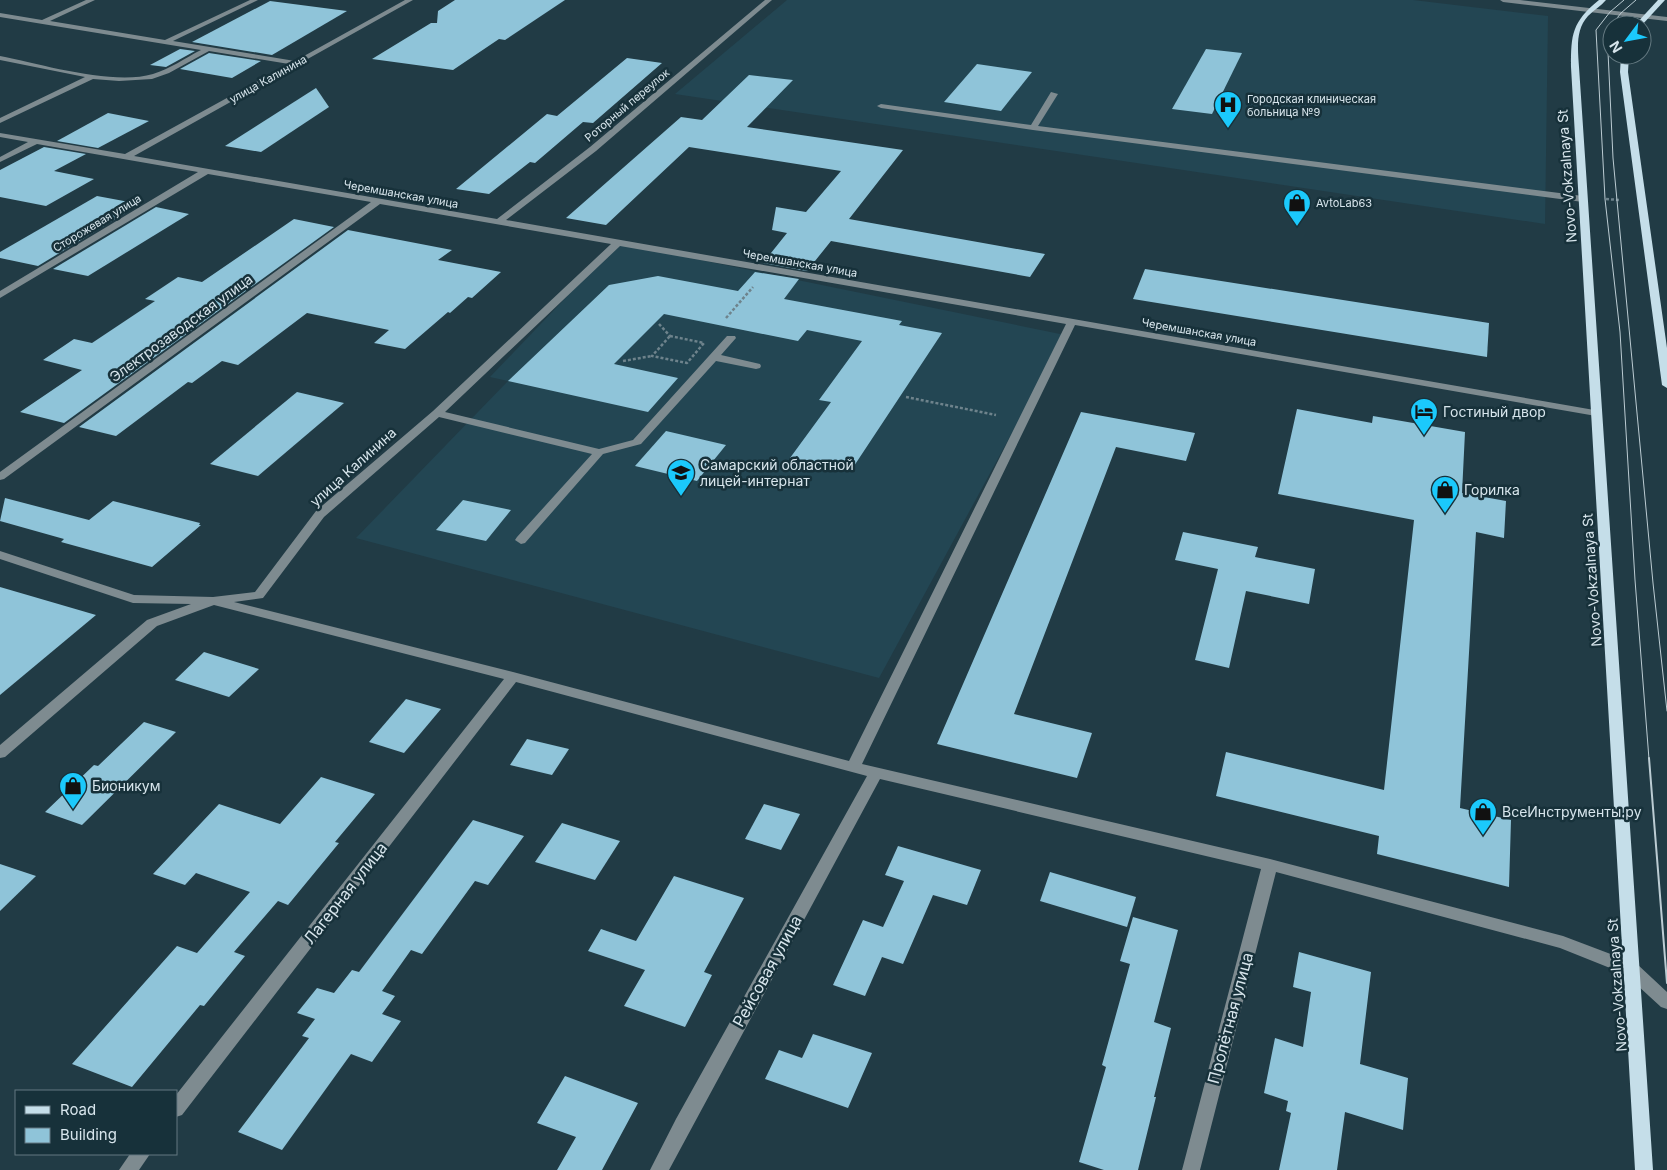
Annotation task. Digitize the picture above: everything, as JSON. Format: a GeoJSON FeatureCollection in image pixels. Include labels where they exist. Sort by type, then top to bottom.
{"type":"FeatureCollection","features":[{"type":"Feature","properties":{"kind":"main road","name":"Novo-Vokzalnaya St"},"geometry":{"type":"LineString","coordinates":[[1603,0],[1590,10],[1576,27],[1574,39],[1644,1170]]}},
{"type":"Feature","properties":{"kind":"main road"},"geometry":{"type":"LineString","coordinates":[[1646,15],[1662,0]]}},
{"type":"Feature","properties":{"kind":"main road"},"geometry":{"type":"LineString","coordinates":[[1624,65],[1667,385]]}},
{"type":"Feature","properties":{"kind":"street"},"geometry":{"type":"LineString","coordinates":[[42,22],[92,0]]}},
{"type":"Feature","properties":{"kind":"street"},"geometry":{"type":"LineString","coordinates":[[165,42],[255,0]]}},
{"type":"Feature","properties":{"kind":"street","name":"улица Калинина"},"geometry":{"type":"LineString","coordinates":[[126,157],[410,0]]}},
{"type":"Feature","properties":{"kind":"street","name":"Роторный переулок"},"geometry":{"type":"LineString","coordinates":[[497,222],[593,149],[769,0]]}},
{"type":"Feature","properties":{"kind":"street"},"geometry":{"type":"LineString","coordinates":[[1503,0],[1636,15]]}},
{"type":"Feature","properties":{"kind":"street"},"geometry":{"type":"LineString","coordinates":[[0,15],[296,63]]}},
{"type":"Feature","properties":{"kind":"street"},"geometry":{"type":"LineString","coordinates":[[1652,17],[1667,18]]}},
{"type":"Feature","properties":{"kind":"street"},"geometry":{"type":"LineString","coordinates":[[0,58],[93,76],[122,79],[153,77],[208,49]]}},
{"type":"Feature","properties":{"kind":"street"},"geometry":{"type":"LineString","coordinates":[[0,121],[93,76]]}},
{"type":"Feature","properties":{"kind":"street"},"geometry":{"type":"LineString","coordinates":[[1033,128],[1054,94]]}},
{"type":"Feature","properties":{"kind":"street"},"geometry":{"type":"LineString","coordinates":[[881,106],[1033,128],[1583,197]]}},
{"type":"Feature","properties":{"kind":"street","name":"Черемшанская улица"},"geometry":{"type":"LineString","coordinates":[[0,135],[1596,413]]}},
{"type":"Feature","properties":{"kind":"street"},"geometry":{"type":"LineString","coordinates":[[0,160],[35,142]]}},
{"type":"Feature","properties":{"kind":"street","name":"Сторожевая улица"},"geometry":{"type":"LineString","coordinates":[[0,295],[206,171]]}},
{"type":"Feature","properties":{"kind":"street","name":"Электрозаводская улица"},"geometry":{"type":"LineString","coordinates":[[0,477],[378,201]]}},
{"type":"Feature","properties":{"kind":"street","name":"улица Калинина"},"geometry":{"type":"LineString","coordinates":[[0,753],[152,623],[213,601],[259,595],[320,514],[437,413],[618,243]]}},
{"type":"Feature","properties":{"kind":"street"},"geometry":{"type":"LineString","coordinates":[[853,767],[1072,321]]}},
{"type":"Feature","properties":{"kind":"street"},"geometry":{"type":"LineString","coordinates":[[437,413],[599,452],[637,442],[731,338]]}},
{"type":"Feature","properties":{"kind":"street"},"geometry":{"type":"LineString","coordinates":[[714,357],[756,366]]}},
{"type":"Feature","properties":{"kind":"street"},"geometry":{"type":"LineString","coordinates":[[521,540],[599,452]]}},
{"type":"Feature","properties":{"kind":"street"},"geometry":{"type":"LineString","coordinates":[[0,555],[133,599],[213,601],[513,677],[876,773],[1270,865],[1563,942],[1631,969],[1667,1002]]}},
{"type":"Feature","properties":{"kind":"street","name":"Лагерная улица"},"geometry":{"type":"LineString","coordinates":[[178,1106],[513,677]]}},
{"type":"Feature","properties":{"kind":"street","name":"Рейсовая улица"},"geometry":{"type":"LineString","coordinates":[[659,1170],[876,773]]}},
{"type":"Feature","properties":{"kind":"street","name":"Пролётная улица"},"geometry":{"type":"LineString","coordinates":[[1191,1170],[1270,865]]}},
{"type":"Feature","properties":{"kind":"street"},"geometry":{"type":"LineString","coordinates":[[128,1170],[140,1155]]}},
{"type":"Feature","properties":{"kind":"path"},"geometry":{"type":"LineString","coordinates":[[1583,197],[1642,202]]}},
{"type":"Feature","properties":{"kind":"path"},"geometry":{"type":"LineString","coordinates":[[722,322],[753,287]]}},
{"type":"Feature","properties":{"kind":"path"},"geometry":{"type":"LineString","coordinates":[[623,361],[652,356],[687,363],[704,343],[670,336],[659,324]]}},
{"type":"Feature","properties":{"kind":"path"},"geometry":{"type":"LineString","coordinates":[[652,356],[670,336]]}},
{"type":"Feature","properties":{"kind":"path"},"geometry":{"type":"LineString","coordinates":[[906,397],[996,415]]}},
{"type":"Feature","properties":{"kind":"shaded area","name":"Городская клиническая больница №9"},"geometry":{"type":"Polygon","coordinates":[[[787,0],[1413,0],[1548,16],[1545,224],[675,94],[787,0]]]}},
{"type":"Feature","properties":{"kind":"shaded area","name":"Самарский областной лицей-интернат"},"geometry":{"type":"Polygon","coordinates":[[[618,243],[1065,335],[879,678],[356,538],[508,381],[490,377],[618,243]]]}},
{"type":"Feature","properties":{"kind":"building"},"geometry":{"type":"Polygon","coordinates":[[[455,0],[565,0],[505,40],[499,39],[453,70],[372,59],[431,23],[437,23],[438,11],[455,0]]]}},
{"type":"Feature","properties":{"kind":"building"},"geometry":{"type":"Polygon","coordinates":[[[270,1],[347,11],[272,55],[192,42],[270,1]]]}},
{"type":"Feature","properties":{"kind":"building"},"geometry":{"type":"Polygon","coordinates":[[[180,49],[195,51],[166,67],[150,65],[180,49]]]}},
{"type":"Feature","properties":{"kind":"building"},"geometry":{"type":"Polygon","coordinates":[[[1206,49],[1242,53],[1212,114],[1172,109],[1206,49]]]}},
{"type":"Feature","properties":{"kind":"building"},"geometry":{"type":"Polygon","coordinates":[[[209,53],[261,61],[232,78],[180,69],[209,53]]]}},
{"type":"Feature","properties":{"kind":"building"},"geometry":{"type":"Polygon","coordinates":[[[627,58],[662,63],[593,123],[583,122],[535,163],[530,162],[489,194],[456,189],[547,114],[557,116],[627,58]]]}},
{"type":"Feature","properties":{"kind":"building"},"geometry":{"type":"Polygon","coordinates":[[[977,64],[1032,72],[1001,111],[944,102],[977,64]]]}},
{"type":"Feature","properties":{"kind":"building"},"geometry":{"type":"Polygon","coordinates":[[[749,75],[793,80],[747,127],[903,150],[849,219],[1045,254],[1030,277],[831,241],[807,271],[763,263],[787,233],[772,230],[776,207],[806,212],[841,171],[689,147],[606,225],[566,218],[681,117],[702,120],[749,75]]]}},
{"type":"Feature","properties":{"kind":"building"},"geometry":{"type":"Polygon","coordinates":[[[316,88],[329,107],[261,152],[225,146],[316,88]]]}},
{"type":"Feature","properties":{"kind":"building"},"geometry":{"type":"Polygon","coordinates":[[[108,113],[149,121],[98,148],[57,141],[108,113]]]}},
{"type":"Feature","properties":{"kind":"building"},"geometry":{"type":"Polygon","coordinates":[[[44,147],[86,154],[54,171],[94,179],[46,206],[0,197],[0,170],[44,147]]]}},
{"type":"Feature","properties":{"kind":"building"},"geometry":{"type":"Polygon","coordinates":[[[97,196],[140,204],[38,266],[0,258],[0,252],[97,196]]]}},
{"type":"Feature","properties":{"kind":"building"},"geometry":{"type":"Polygon","coordinates":[[[156,207],[189,214],[88,276],[53,269],[156,207]]]}},
{"type":"Feature","properties":{"kind":"building"},"geometry":{"type":"Polygon","coordinates":[[[294,219],[334,227],[64,423],[20,412],[82,370],[43,360],[74,339],[92,343],[155,301],[145,299],[178,277],[202,282],[294,219]]]}},
{"type":"Feature","properties":{"kind":"building"},"geometry":{"type":"Polygon","coordinates":[[[348,230],[452,250],[438,260],[501,272],[472,298],[468,297],[450,313],[448,312],[405,349],[374,343],[389,330],[307,313],[238,365],[222,361],[192,383],[188,382],[116,436],[79,427],[348,230]]]}},
{"type":"Feature","properties":{"kind":"building"},"geometry":{"type":"Polygon","coordinates":[[[1145,269],[1489,323],[1487,357],[1133,299],[1145,269]]]}},
{"type":"Feature","properties":{"kind":"building"},"geometry":{"type":"Polygon","coordinates":[[[755,272],[799,279],[784,299],[902,321],[899,325],[942,333],[854,466],[827,460],[824,466],[790,458],[831,402],[819,400],[862,341],[807,330],[798,341],[664,314],[614,364],[678,378],[648,412],[508,381],[609,285],[658,276],[738,291],[755,272]]]}},
{"type":"Feature","properties":{"kind":"building"},"geometry":{"type":"Polygon","coordinates":[[[297,392],[344,403],[258,476],[210,464],[297,392]]]}},
{"type":"Feature","properties":{"kind":"building"},"geometry":{"type":"Polygon","coordinates":[[[1297,409],[1372,423],[1373,416],[1465,432],[1462,493],[1506,501],[1504,538],[1476,532],[1460,808],[1511,820],[1509,887],[1377,854],[1379,836],[1216,796],[1226,752],[1384,790],[1414,520],[1278,494],[1297,409]]]}},
{"type":"Feature","properties":{"kind":"building"},"geometry":{"type":"Polygon","coordinates":[[[1081,412],[1195,433],[1186,461],[1116,447],[1014,714],[1092,733],[1077,778],[937,744],[1081,412]]]}},
{"type":"Feature","properties":{"kind":"building"},"geometry":{"type":"Polygon","coordinates":[[[666,431],[726,445],[697,481],[635,466],[666,431]]]}},
{"type":"Feature","properties":{"kind":"building"},"geometry":{"type":"Polygon","coordinates":[[[5,498],[89,520],[113,501],[200,523],[199,525],[201,525],[152,567],[61,542],[64,539],[0,521],[5,498]]]}},
{"type":"Feature","properties":{"kind":"building"},"geometry":{"type":"Polygon","coordinates":[[[463,500],[511,510],[486,541],[436,530],[463,500]]]}},
{"type":"Feature","properties":{"kind":"building"},"geometry":{"type":"Polygon","coordinates":[[[1183,532],[1258,547],[1255,557],[1315,569],[1309,604],[1246,591],[1229,668],[1195,660],[1218,569],[1175,560],[1183,532]]]}},
{"type":"Feature","properties":{"kind":"building"},"geometry":{"type":"Polygon","coordinates":[[[0,587],[96,615],[0,695],[0,587]]]}},
{"type":"Feature","properties":{"kind":"building"},"geometry":{"type":"Polygon","coordinates":[[[204,652],[259,669],[229,697],[175,680],[204,652]]]}},
{"type":"Feature","properties":{"kind":"building"},"geometry":{"type":"Polygon","coordinates":[[[406,699],[441,709],[404,753],[369,742],[406,699]]]}},
{"type":"Feature","properties":{"kind":"building"},"geometry":{"type":"Polygon","coordinates":[[[144,722],[176,732],[82,825],[45,812],[94,765],[98,766],[144,722]]]}},
{"type":"Feature","properties":{"kind":"building"},"geometry":{"type":"Polygon","coordinates":[[[527,739],[569,749],[552,775],[510,765],[527,739]]]}},
{"type":"Feature","properties":{"kind":"building"},"geometry":{"type":"Polygon","coordinates":[[[321,777],[375,794],[335,842],[339,843],[288,905],[278,901],[234,952],[245,956],[204,1006],[200,1005],[132,1087],[72,1064],[177,946],[197,953],[250,892],[196,873],[185,885],[153,874],[219,804],[280,824],[321,777]]]}},
{"type":"Feature","properties":{"kind":"building"},"geometry":{"type":"Polygon","coordinates":[[[764,804],[800,814],[781,850],[745,839],[764,804]]]}},
{"type":"Feature","properties":{"kind":"building"},"geometry":{"type":"Polygon","coordinates":[[[473,820],[524,836],[488,885],[475,881],[422,954],[411,950],[382,991],[395,996],[382,1014],[401,1021],[372,1062],[351,1054],[282,1150],[238,1132],[309,1038],[302,1036],[315,1019],[297,1013],[317,988],[334,993],[352,970],[359,972],[473,820]]]}},
{"type":"Feature","properties":{"kind":"building"},"geometry":{"type":"Polygon","coordinates":[[[562,823],[620,841],[595,880],[535,862],[562,823]]]}},
{"type":"Feature","properties":{"kind":"building"},"geometry":{"type":"Polygon","coordinates":[[[898,846],[981,870],[967,905],[933,895],[903,964],[882,957],[865,996],[833,985],[863,920],[883,927],[904,881],[885,875],[898,846]]]}},
{"type":"Feature","properties":{"kind":"building"},"geometry":{"type":"Polygon","coordinates":[[[0,864],[36,876],[0,911],[0,864]]]}},
{"type":"Feature","properties":{"kind":"building"},"geometry":{"type":"Polygon","coordinates":[[[1050,872],[1136,897],[1127,927],[1040,901],[1050,872]]]}},
{"type":"Feature","properties":{"kind":"building"},"geometry":{"type":"Polygon","coordinates":[[[674,876],[744,898],[704,972],[712,975],[685,1027],[624,1006],[645,970],[588,951],[601,929],[636,941],[674,876]]]}},
{"type":"Feature","properties":{"kind":"building"},"geometry":{"type":"Polygon","coordinates":[[[1133,917],[1178,930],[1154,1022],[1171,1028],[1138,1170],[1104,1170],[1079,1162],[1106,1067],[1102,1065],[1130,964],[1120,961],[1133,917]]]}},
{"type":"Feature","properties":{"kind":"building"},"geometry":{"type":"Polygon","coordinates":[[[1299,952],[1371,972],[1360,1064],[1408,1078],[1403,1130],[1345,1112],[1337,1170],[1279,1170],[1291,1113],[1286,1111],[1288,1101],[1264,1093],[1275,1038],[1303,1047],[1311,992],[1293,987],[1299,952]]]}},
{"type":"Feature","properties":{"kind":"building"},"geometry":{"type":"Polygon","coordinates":[[[813,1034],[872,1053],[848,1108],[765,1079],[779,1050],[802,1058],[813,1034]]]}},
{"type":"Feature","properties":{"kind":"building"},"geometry":{"type":"Polygon","coordinates":[[[565,1076],[638,1103],[602,1170],[557,1170],[576,1137],[537,1123],[565,1076]]]}},
{"type":"Feature","properties":{"kind":"tram line"},"geometry":{"type":"LineString","coordinates":[[1624,0],[1610,12],[1596,30],[1605,199],[1620,332],[1635,580],[1649,759]]}},
{"type":"Feature","properties":{"kind":"tram line"},"geometry":{"type":"LineString","coordinates":[[1636,0],[1621,13],[1607,31],[1613,158],[1667,711]]}},
{"type":"Feature","properties":{"kind":"tram line"},"geometry":{"type":"LineString","coordinates":[[1649,758],[1667,983]]}},
{"type":"Feature","properties":{"kind":"place","name":"Городская клиническая больница №9"},"geometry":{"type":"Point","coordinates":[1228,129]}},
{"type":"Feature","properties":{"kind":"place","name":"AvtoLab63"},"geometry":{"type":"Point","coordinates":[1297,227]}},
{"type":"Feature","properties":{"kind":"place","name":"Гостиный двор"},"geometry":{"type":"Point","coordinates":[1424,436]}},
{"type":"Feature","properties":{"kind":"place","name":"Самарский областной лицей-интернат"},"geometry":{"type":"Point","coordinates":[681,497]}},
{"type":"Feature","properties":{"kind":"place","name":"Горилка"},"geometry":{"type":"Point","coordinates":[1445,514]}},
{"type":"Feature","properties":{"kind":"place","name":"Бионикум"},"geometry":{"type":"Point","coordinates":[73,810]}},
{"type":"Feature","properties":{"kind":"place","name":"ВсеИнструменты.ру"},"geometry":{"type":"Point","coordinates":[1483,836]}}]}
